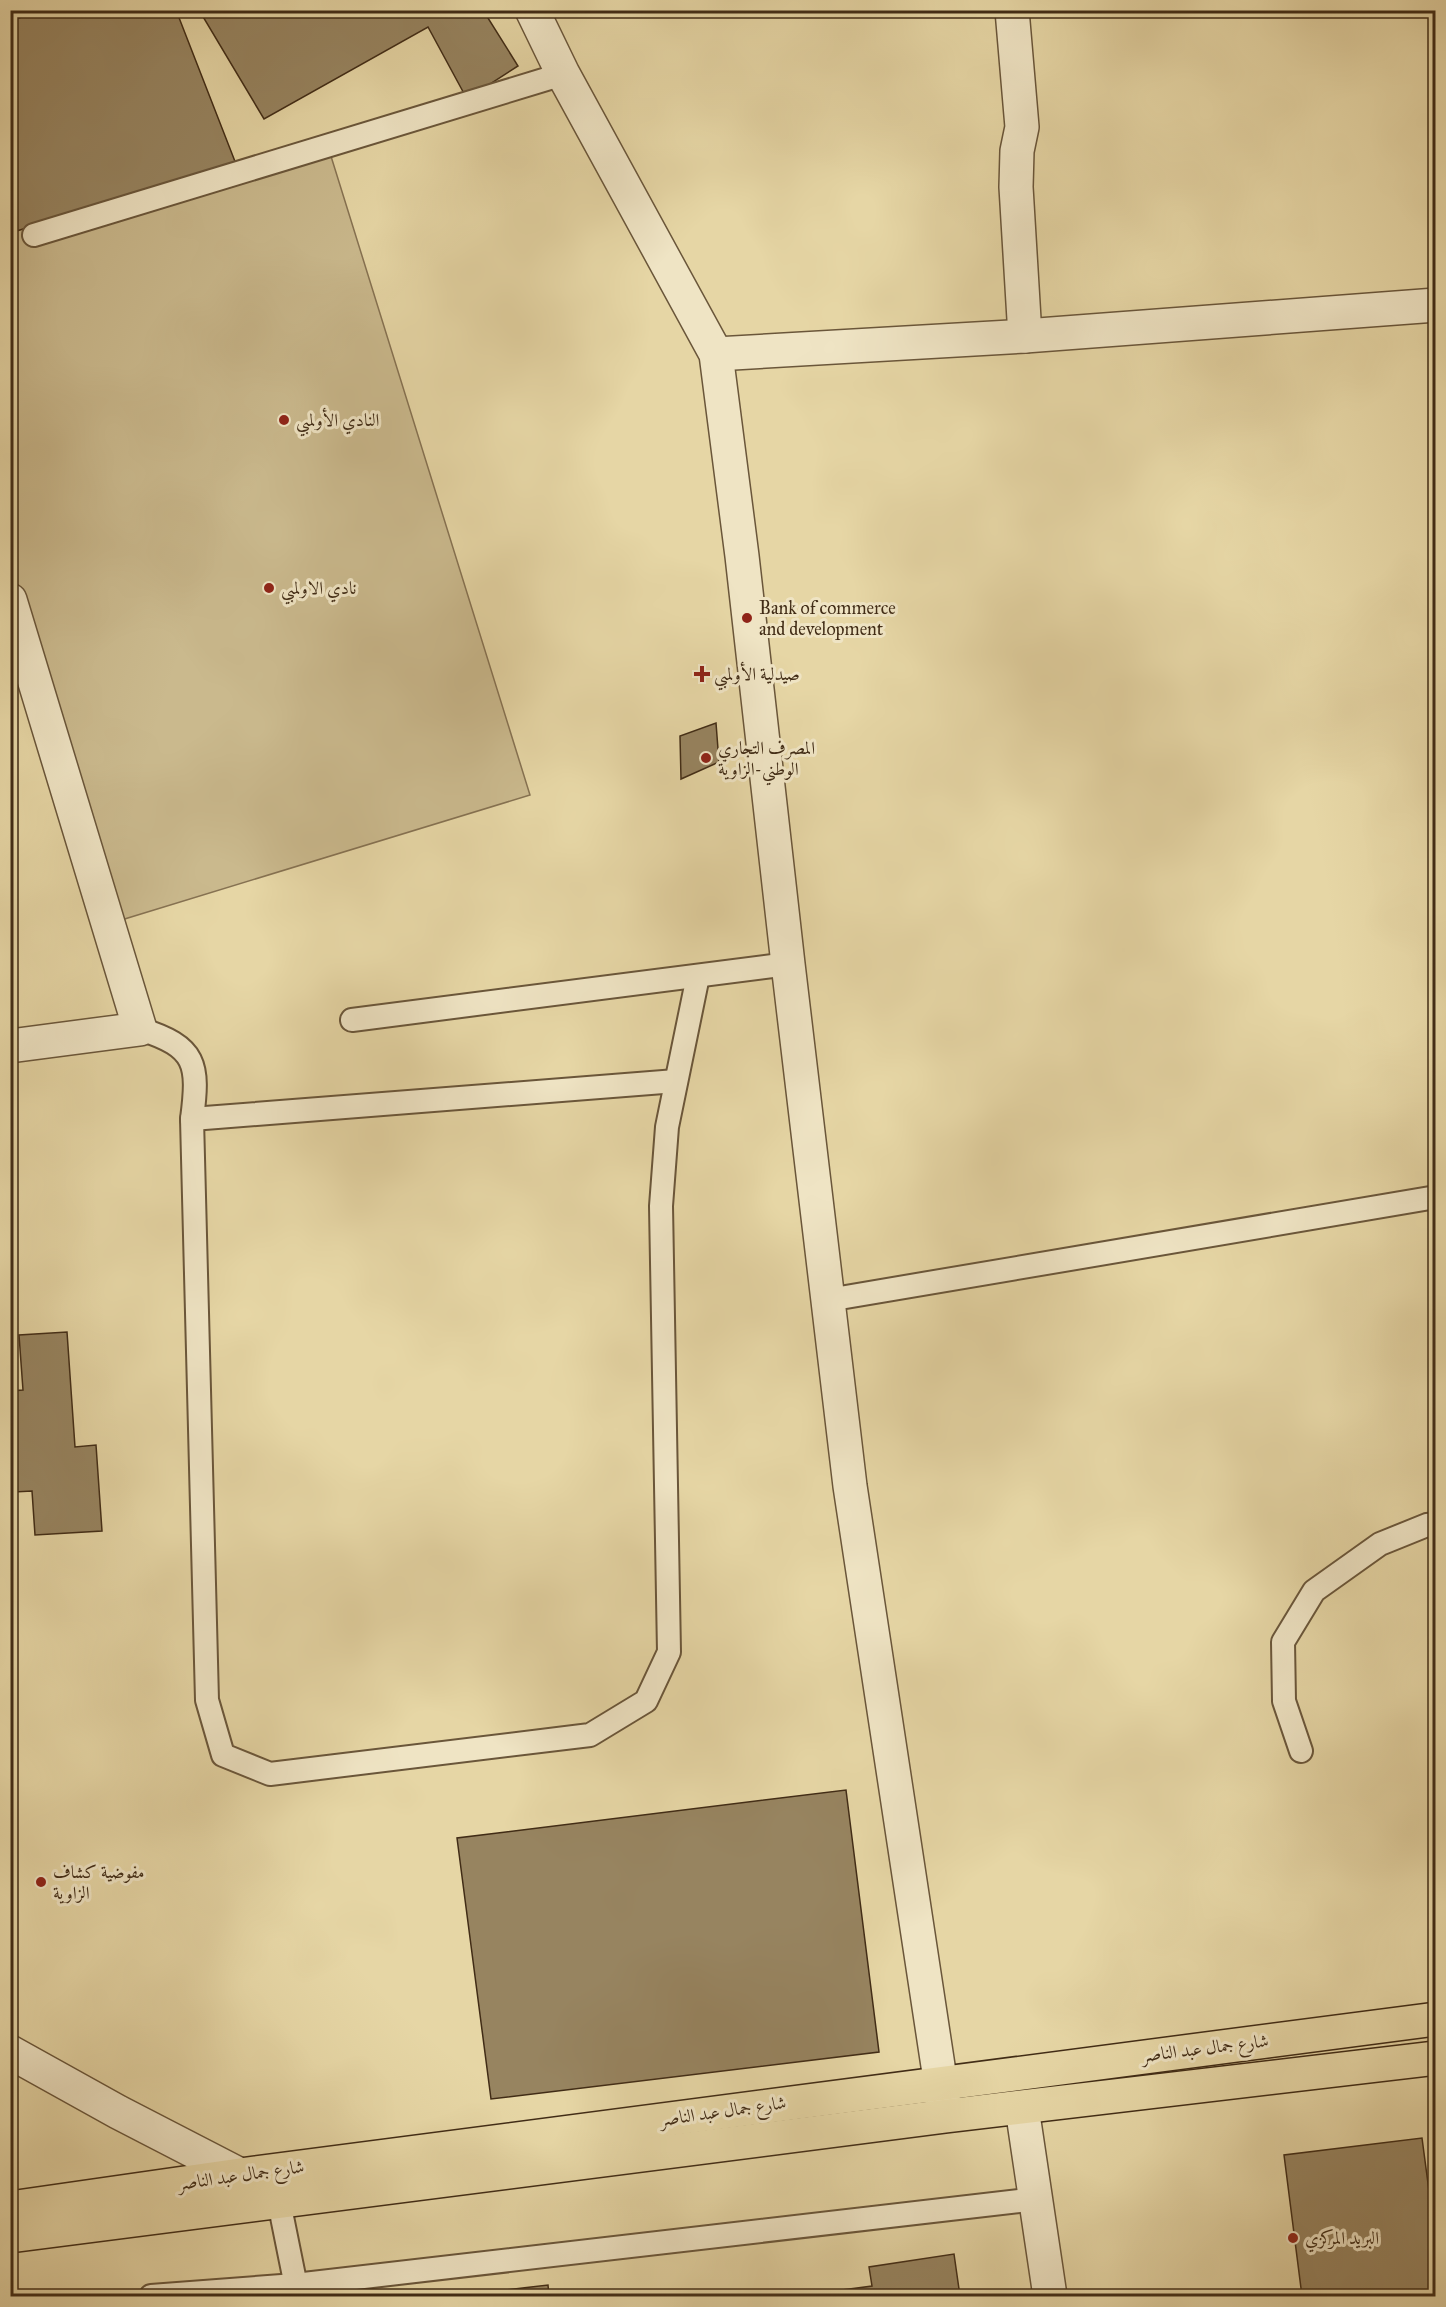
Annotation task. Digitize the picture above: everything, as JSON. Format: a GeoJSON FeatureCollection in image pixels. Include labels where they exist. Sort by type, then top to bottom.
{"type":"FeatureCollection","features":[{"type":"Feature","properties":{"kind":"main road","name":"شارع جمال عبد الناصر"},"geometry":{"type":"LineString","coordinates":[[10,2208],[240,2175],[940,2082],[1436,2019]]}},
{"type":"Feature","properties":{"kind":"main road","name":"شارع جمال عبد الناصر"},"geometry":{"type":"LineString","coordinates":[[10,2236],[946,2116],[1436,2058]]}},
{"type":"Feature","properties":{"kind":"street"},"geometry":{"type":"LineString","coordinates":[[532,10],[563,74],[716,354],[742,556],[850,1486],[946,2116]]}},
{"type":"Feature","properties":{"kind":"street"},"geometry":{"type":"LineString","coordinates":[[1012,10],[1022,128],[1017,151],[1016,187],[1025,336]]}},
{"type":"Feature","properties":{"kind":"street"},"geometry":{"type":"LineString","coordinates":[[716,354],[1025,336],[1436,305]]}},
{"type":"Feature","properties":{"kind":"street"},"geometry":{"type":"LineString","coordinates":[[10,600],[140,1029],[10,1046]]}},
{"type":"Feature","properties":{"kind":"street"},"geometry":{"type":"LineString","coordinates":[[10,2052],[118,2112],[240,2175],[279,2202]]}},
{"type":"Feature","properties":{"kind":"street"},"geometry":{"type":"LineString","coordinates":[[1022,2108],[1050,2296]]}},
{"type":"Feature","properties":{"kind":"lane"},"geometry":{"type":"LineString","coordinates":[[34,235],[563,74]]}},
{"type":"Feature","properties":{"kind":"lane"},"geometry":{"type":"LineString","coordinates":[[352,1020],[788,964]]}},
{"type":"Feature","properties":{"kind":"lane"},"geometry":{"type":"LineString","coordinates":[[140,1029],[178,1046],[192,1062],[196,1083],[192,1119],[207,1700],[223,1755],[270,1774],[590,1735],[646,1701],[669,1652],[661,1206],[667,1127],[698,976]]}},
{"type":"Feature","properties":{"kind":"lane"},"geometry":{"type":"LineString","coordinates":[[192,1119],[676,1081]]}},
{"type":"Feature","properties":{"kind":"lane"},"geometry":{"type":"LineString","coordinates":[[828,1300],[1436,1197]]}},
{"type":"Feature","properties":{"kind":"lane"},"geometry":{"type":"LineString","coordinates":[[1301,1751],[1284,1701],[1283,1642],[1314,1591],[1380,1544],[1427,1525],[1436,1524]]}},
{"type":"Feature","properties":{"kind":"lane"},"geometry":{"type":"LineString","coordinates":[[151,2296],[296,2291],[1036,2199]]}},
{"type":"Feature","properties":{"kind":"lane"},"geometry":{"type":"LineString","coordinates":[[279,2202],[296,2291]]}},
{"type":"Feature","properties":{"kind":"shaded area"},"geometry":{"type":"Polygon","coordinates":[[[325,137],[530,795],[118,921],[11,575],[10,233],[325,137]]]}},
{"type":"Feature","properties":{"kind":"building"},"geometry":{"type":"Polygon","coordinates":[[[10,10],[29,10],[10,16],[10,10]]]}},
{"type":"Feature","properties":{"kind":"building"},"geometry":{"type":"Polygon","coordinates":[[[42,10],[176,10],[236,164],[10,233],[10,21],[42,10]]]}},
{"type":"Feature","properties":{"kind":"building"},"geometry":{"type":"Polygon","coordinates":[[[199,10],[483,10],[518,66],[467,99],[428,27],[264,119],[199,10]]]}},
{"type":"Feature","properties":{"kind":"building"},"geometry":{"type":"Polygon","coordinates":[[[716,723],[719,762],[681,779],[680,736],[716,723]]]}},
{"type":"Feature","properties":{"kind":"building"},"geometry":{"type":"Polygon","coordinates":[[[67,1332],[75,1447],[96,1445],[102,1531],[35,1535],[32,1491],[14,1492],[10,1444],[10,1391],[23,1390],[19,1335],[67,1332]]]}},
{"type":"Feature","properties":{"kind":"building"},"geometry":{"type":"Polygon","coordinates":[[[846,1790],[879,2052],[491,2099],[457,1838],[846,1790]]]}},
{"type":"Feature","properties":{"kind":"building"},"geometry":{"type":"Polygon","coordinates":[[[1422,2138],[1436,2244],[1436,2296],[1302,2296],[1284,2155],[1422,2138]]]}},
{"type":"Feature","properties":{"kind":"building"},"geometry":{"type":"Polygon","coordinates":[[[954,2254],[960,2296],[796,2296],[872,2286],[869,2267],[954,2254]]]}},
{"type":"Feature","properties":{"kind":"building"},"geometry":{"type":"Polygon","coordinates":[[[548,2285],[549,2296],[453,2296],[548,2285]]]}},
{"type":"Feature","properties":{"kind":"place","name":"النادي الأولمبي"},"geometry":{"type":"Point","coordinates":[284,420]}},
{"type":"Feature","properties":{"kind":"place","name":"نادي الاولمبي"},"geometry":{"type":"Point","coordinates":[269,588]}},
{"type":"Feature","properties":{"kind":"place","name":"Bank of commerce and development"},"geometry":{"type":"Point","coordinates":[747,618]}},
{"type":"Feature","properties":{"kind":"place","name":"صيدلية الأولمبي"},"geometry":{"type":"Point","coordinates":[702,674]}},
{"type":"Feature","properties":{"kind":"place","name":"المصرف التجاري الوطني-الزاوية"},"geometry":{"type":"Point","coordinates":[706,758]}},
{"type":"Feature","properties":{"kind":"place","name":"مفوضية كشاف الزاوية"},"geometry":{"type":"Point","coordinates":[41,1882]}},
{"type":"Feature","properties":{"kind":"place","name":"البريد المركزي"},"geometry":{"type":"Point","coordinates":[1293,2238]}}]}
